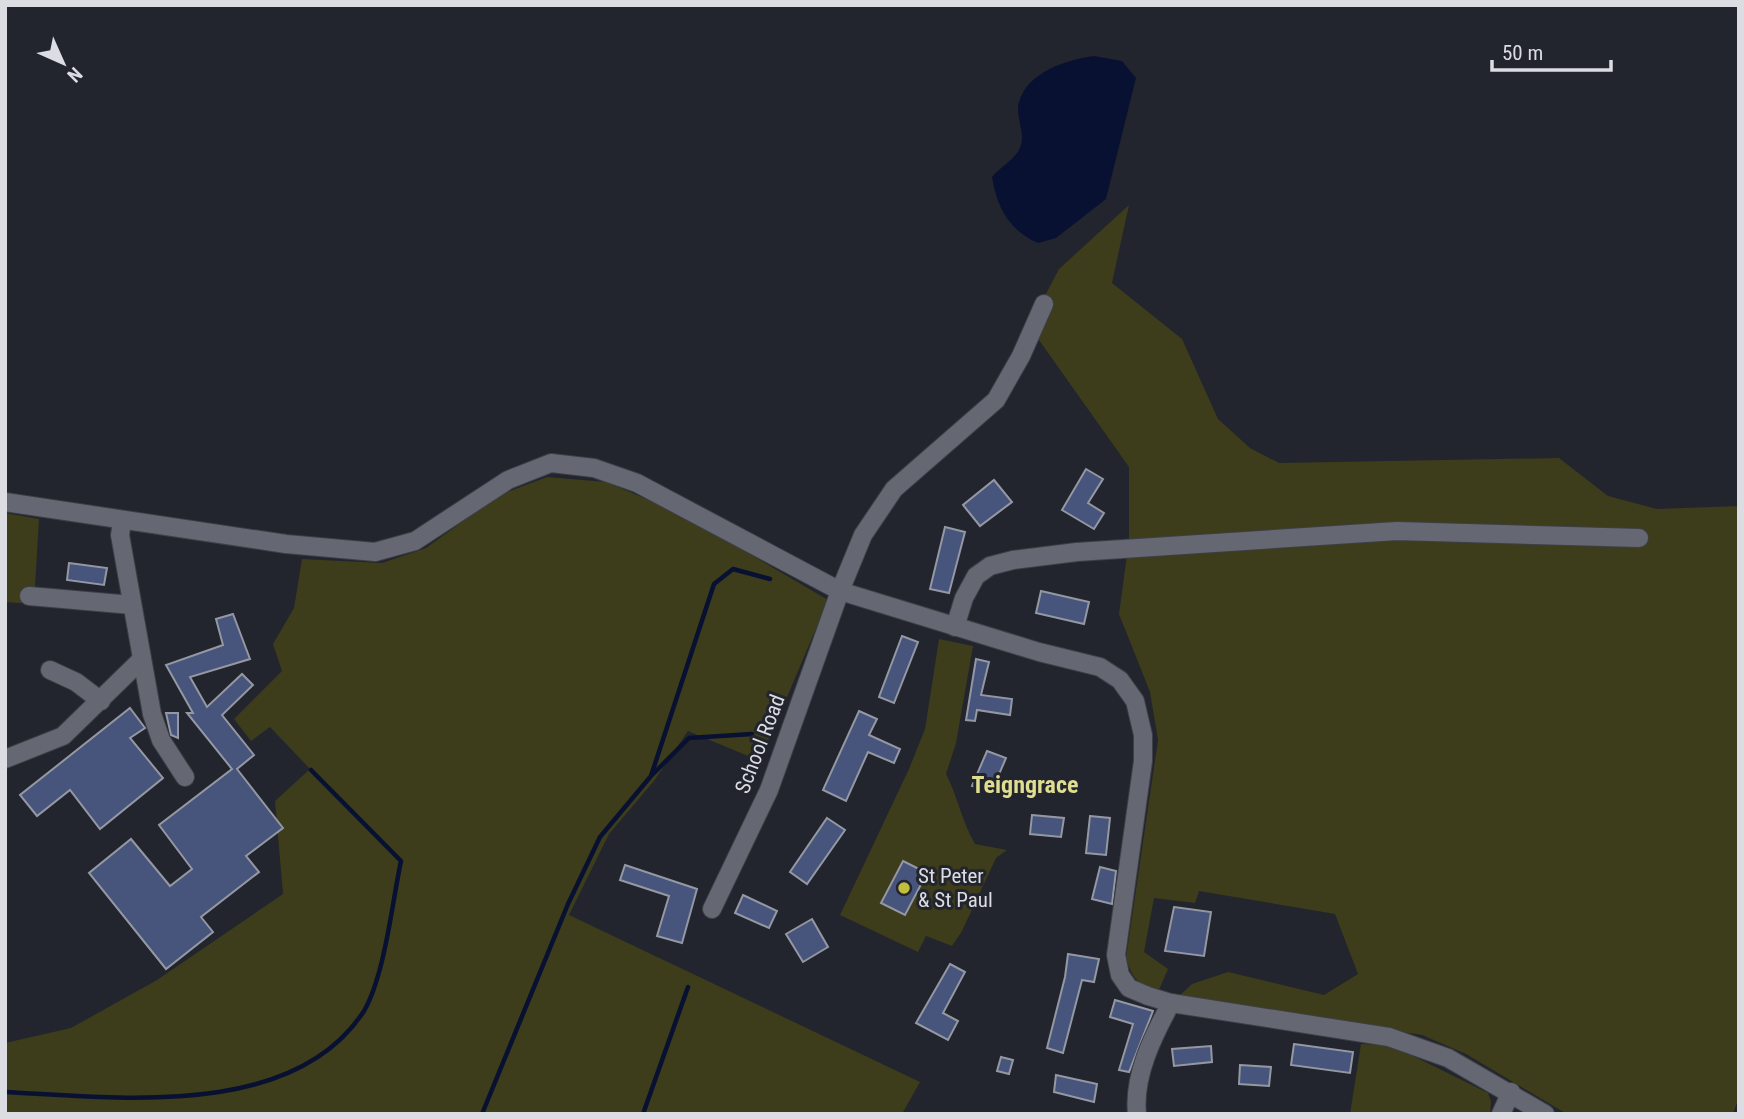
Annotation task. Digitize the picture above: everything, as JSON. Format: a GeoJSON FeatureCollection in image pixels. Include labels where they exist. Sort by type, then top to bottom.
{"type":"FeatureCollection","features":[{"type":"Feature","properties":{"kind":"street","name":"School Road"},"geometry":{"type":"LineString","coordinates":[[712,909],[769,790],[840,590],[863,535],[894,489],[996,400],[1021,356],[1044,304]]}},
{"type":"Feature","properties":{"kind":"street"},"geometry":{"type":"LineString","coordinates":[[5,502],[122,522],[286,544],[375,552],[415,541],[508,480],[551,463],[594,468],[637,483],[840,590],[955,627],[1100,667],[1120,680],[1135,701],[1143,735],[1143,761],[1116,955],[1120,975],[1129,988],[1171,1003],[1390,1037],[1448,1058],[1545,1114]]}},
{"type":"Feature","properties":{"kind":"street"},"geometry":{"type":"LineString","coordinates":[[122,522],[120,535],[152,714],[161,740],[185,777]]}},
{"type":"Feature","properties":{"kind":"street"},"geometry":{"type":"LineString","coordinates":[[955,627],[964,598],[976,576],[990,566],[1013,560],[1077,552],[1397,531],[1639,538]]}},
{"type":"Feature","properties":{"kind":"street"},"geometry":{"type":"LineString","coordinates":[[29,596],[132,606]]}},
{"type":"Feature","properties":{"kind":"street"},"geometry":{"type":"LineString","coordinates":[[5,759],[63,736],[141,660]]}},
{"type":"Feature","properties":{"kind":"street"},"geometry":{"type":"LineString","coordinates":[[50,670],[76,682],[101,701]]}},
{"type":"Feature","properties":{"kind":"street"},"geometry":{"type":"LineString","coordinates":[[1137,1114],[1135,1097],[1148,1050],[1171,1003]]}},
{"type":"Feature","properties":{"kind":"street"},"geometry":{"type":"LineString","coordinates":[[1501,1114],[1511,1093]]}},
{"type":"Feature","properties":{"kind":"shaded area"},"geometry":{"type":"Polygon","coordinates":[[[1129,205],[1112,283],[1182,339],[1218,419],[1250,448],[1279,463],[1559,458],[1608,496],[1657,509],[1739,506],[1739,1097],[1733,1114],[1567,1114],[1466,1054],[1422,1035],[1178,997],[1192,984],[1228,972],[1324,995],[1358,974],[1335,914],[1199,891],[1195,903],[1154,898],[1144,952],[1168,969],[1158,992],[1134,976],[1126,958],[1158,740],[1150,692],[1119,614],[1129,540],[1129,467],[1029,326],[1059,269],[1129,205]]]}},
{"type":"Feature","properties":{"kind":"shaded area"},"geometry":{"type":"Polygon","coordinates":[[[547,477],[606,482],[680,513],[828,600],[760,761],[688,731],[654,781],[609,834],[569,915],[920,1082],[902,1114],[5,1114],[5,1043],[71,1028],[157,980],[283,894],[275,801],[310,769],[270,727],[251,741],[234,719],[282,671],[273,644],[294,608],[302,559],[382,563],[426,548],[499,495],[547,477]]]}},
{"type":"Feature","properties":{"kind":"shaded area"},"geometry":{"type":"Polygon","coordinates":[[[5,513],[39,519],[34,604],[5,602],[5,513]]]}},
{"type":"Feature","properties":{"kind":"shaded area"},"geometry":{"type":"Polygon","coordinates":[[[939,639],[973,646],[956,743],[946,774],[975,844],[1007,850],[996,858],[962,931],[952,946],[926,936],[918,952],[840,915],[925,729],[939,639]]]}},
{"type":"Feature","properties":{"kind":"shaded area"},"geometry":{"type":"Polygon","coordinates":[[[1361,1044],[1391,1045],[1488,1093],[1491,1101],[1490,1114],[1350,1114],[1361,1044]]]}},
{"type":"Feature","properties":{"kind":"water"},"geometry":{"type":"Polygon","coordinates":[[[1094,56],[1122,61],[1136,78],[1106,199],[1056,238],[1038,243],[1019,232],[1006,217],[997,199],[992,177],[1019,150],[1022,135],[1018,107],[1031,82],[1061,64],[1094,56]]]}},
{"type":"Feature","properties":{"kind":"building"},"geometry":{"type":"Polygon","coordinates":[[[1086,469],[1103,479],[1088,503],[1104,513],[1094,529],[1062,510],[1086,469]]]}},
{"type":"Feature","properties":{"kind":"building"},"geometry":{"type":"Polygon","coordinates":[[[994,480],[1012,502],[980,526],[963,505],[994,480]]]}},
{"type":"Feature","properties":{"kind":"building"},"geometry":{"type":"Polygon","coordinates":[[[945,527],[965,532],[949,593],[930,589],[945,527]]]}},
{"type":"Feature","properties":{"kind":"building"},"geometry":{"type":"Polygon","coordinates":[[[69,563],[107,568],[104,585],[67,580],[69,563]]]}},
{"type":"Feature","properties":{"kind":"building"},"geometry":{"type":"Polygon","coordinates":[[[1041,591],[1089,602],[1084,624],[1036,613],[1041,591]]]}},
{"type":"Feature","properties":{"kind":"building"},"geometry":{"type":"Polygon","coordinates":[[[233,614],[250,659],[190,677],[207,707],[242,674],[253,685],[222,715],[254,755],[237,769],[283,828],[246,856],[259,872],[201,917],[213,932],[166,969],[89,873],[131,839],[170,886],[192,869],[159,825],[232,769],[187,713],[193,713],[166,665],[223,645],[216,619],[233,614]]]}},
{"type":"Feature","properties":{"kind":"building"},"geometry":{"type":"Polygon","coordinates":[[[902,636],[918,642],[894,703],[879,697],[902,636]]]}},
{"type":"Feature","properties":{"kind":"building"},"geometry":{"type":"Polygon","coordinates":[[[976,659],[989,662],[981,695],[1012,699],[1010,715],[977,710],[975,721],[966,720],[976,659]]]}},
{"type":"Feature","properties":{"kind":"building"},"geometry":{"type":"Polygon","coordinates":[[[130,708],[145,728],[130,738],[163,778],[100,829],[70,790],[37,816],[20,795],[130,708]]]}},
{"type":"Feature","properties":{"kind":"building"},"geometry":{"type":"Polygon","coordinates":[[[859,711],[877,719],[869,735],[900,749],[894,763],[868,752],[846,801],[823,790],[859,711]]]}},
{"type":"Feature","properties":{"kind":"building"},"geometry":{"type":"Polygon","coordinates":[[[166,713],[178,713],[178,738],[171,735],[166,713]]]}},
{"type":"Feature","properties":{"kind":"building"},"geometry":{"type":"Polygon","coordinates":[[[987,751],[1006,758],[991,793],[972,786],[987,751]]]}},
{"type":"Feature","properties":{"kind":"building"},"geometry":{"type":"Polygon","coordinates":[[[1032,815],[1064,818],[1061,837],[1030,834],[1032,815]]]}},
{"type":"Feature","properties":{"kind":"building"},"geometry":{"type":"Polygon","coordinates":[[[1090,816],[1110,818],[1106,855],[1086,853],[1090,816]]]}},
{"type":"Feature","properties":{"kind":"building"},"geometry":{"type":"Polygon","coordinates":[[[827,818],[845,830],[807,884],[790,872],[827,818]]]}},
{"type":"Feature","properties":{"kind":"building","name":"St Peter & St Paul"},"geometry":{"type":"Polygon","coordinates":[[[903,861],[927,873],[905,915],[881,903],[903,861]]]}},
{"type":"Feature","properties":{"kind":"building"},"geometry":{"type":"Polygon","coordinates":[[[625,865],[697,889],[682,943],[657,936],[669,896],[620,880],[625,865]]]}},
{"type":"Feature","properties":{"kind":"building"},"geometry":{"type":"Polygon","coordinates":[[[1100,867],[1116,871],[1112,904],[1092,899],[1100,867]]]}},
{"type":"Feature","properties":{"kind":"building"},"geometry":{"type":"Polygon","coordinates":[[[743,895],[777,911],[769,928],[735,913],[743,895]]]}},
{"type":"Feature","properties":{"kind":"building"},"geometry":{"type":"Polygon","coordinates":[[[1174,907],[1211,912],[1204,956],[1165,951],[1174,907]]]}},
{"type":"Feature","properties":{"kind":"building"},"geometry":{"type":"Polygon","coordinates":[[[812,919],[828,947],[803,962],[786,934],[812,919]]]}},
{"type":"Feature","properties":{"kind":"building"},"geometry":{"type":"Polygon","coordinates":[[[1068,954],[1099,959],[1094,982],[1082,980],[1063,1053],[1047,1048],[1068,954]]]}},
{"type":"Feature","properties":{"kind":"building"},"geometry":{"type":"Polygon","coordinates":[[[950,964],[965,972],[943,1013],[958,1021],[948,1040],[916,1023],[950,964]]]}},
{"type":"Feature","properties":{"kind":"building"},"geometry":{"type":"Polygon","coordinates":[[[1115,1000],[1153,1011],[1129,1072],[1119,1070],[1133,1024],[1110,1017],[1115,1000]]]}},
{"type":"Feature","properties":{"kind":"building"},"geometry":{"type":"Polygon","coordinates":[[[1294,1044],[1353,1052],[1350,1073],[1291,1065],[1294,1044]]]}},
{"type":"Feature","properties":{"kind":"building"},"geometry":{"type":"Polygon","coordinates":[[[1211,1046],[1212,1062],[1174,1066],[1172,1049],[1211,1046]]]}},
{"type":"Feature","properties":{"kind":"building"},"geometry":{"type":"Polygon","coordinates":[[[1001,1057],[1013,1060],[1009,1074],[997,1071],[1001,1057]]]}},
{"type":"Feature","properties":{"kind":"building"},"geometry":{"type":"Polygon","coordinates":[[[1240,1065],[1271,1067],[1269,1086],[1239,1084],[1240,1065]]]}},
{"type":"Feature","properties":{"kind":"building"},"geometry":{"type":"Polygon","coordinates":[[[1056,1075],[1097,1084],[1094,1102],[1054,1092],[1056,1075]]]}},
{"type":"Feature","properties":{"kind":"waterway"},"geometry":{"type":"LineString","coordinates":[[482,1114],[568,904],[600,837],[651,776],[714,584],[733,569],[770,579]]}},
{"type":"Feature","properties":{"kind":"waterway"},"geometry":{"type":"LineString","coordinates":[[652,775],[689,738],[752,734]]}},
{"type":"Feature","properties":{"kind":"waterway"},"geometry":{"type":"LineString","coordinates":[[5,1092],[100,1097],[202,1094],[250,1086],[295,1070],[333,1046],[364,1011],[371,996],[383,958],[401,861],[311,770]]}},
{"type":"Feature","properties":{"kind":"waterway"},"geometry":{"type":"LineString","coordinates":[[643,1114],[688,987]]}},
{"type":"Feature","properties":{"kind":"place","name":"St Peter & St Paul"},"geometry":{"type":"Point","coordinates":[904,888]}},
{"type":"Feature","properties":{"kind":"district","name":"Teigngrace"},"geometry":{"type":"Point","coordinates":[1025,785]}}]}
